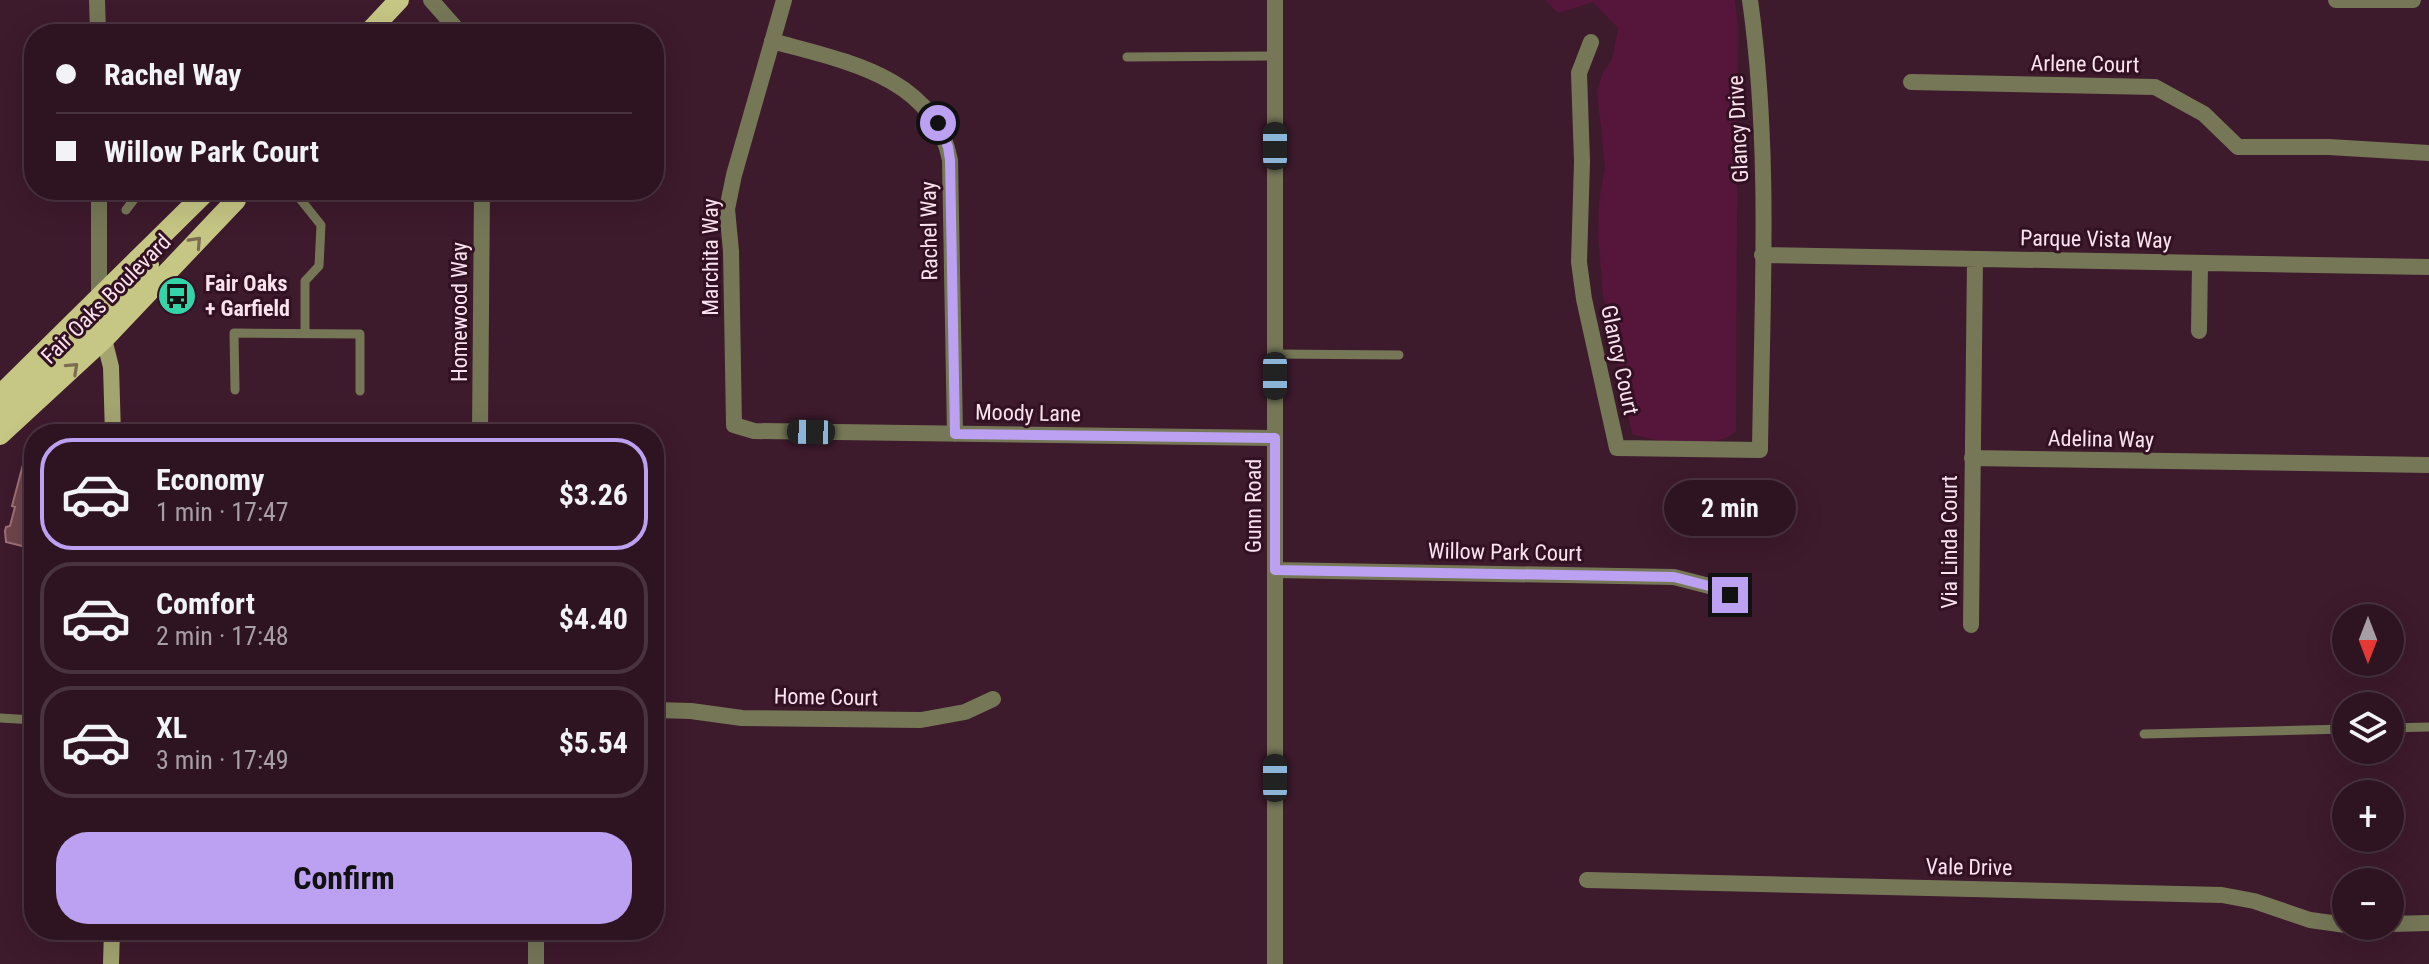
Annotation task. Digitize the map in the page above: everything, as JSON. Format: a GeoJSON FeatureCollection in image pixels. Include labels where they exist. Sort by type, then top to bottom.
{"type":"FeatureCollection","features":[{"type":"Feature","properties":{"kind":"main road"},"geometry":{"type":"LineString","coordinates":[[376,24],[399,0]]}},
{"type":"Feature","properties":{"kind":"main road","name":"Fair Oaks Boulevard"},"geometry":{"type":"LineString","coordinates":[[0,395],[194,200]]}},
{"type":"Feature","properties":{"kind":"main road"},"geometry":{"type":"LineString","coordinates":[[104,339],[120,298],[212,200]]}},
{"type":"Feature","properties":{"kind":"main road","name":"Fair Oaks Boulevard"},"geometry":{"type":"LineString","coordinates":[[0,435],[104,339],[236,200]]}},
{"type":"Feature","properties":{"kind":"main road"},"geometry":{"type":"LineString","coordinates":[[0,414],[82,335],[95,316],[99,297]]}},
{"type":"Feature","properties":{"kind":"street"},"geometry":{"type":"LineString","coordinates":[[97,0],[98,24]]}},
{"type":"Feature","properties":{"kind":"street"},"geometry":{"type":"LineString","coordinates":[[431,0],[452,24]]}},
{"type":"Feature","properties":{"kind":"street","name":"Marchita Way"},"geometry":{"type":"LineString","coordinates":[[734,425],[731,251],[727,209],[784,0]]}},
{"type":"Feature","properties":{"kind":"street","name":"Gunn Road"},"geometry":{"type":"LineString","coordinates":[[1275,0],[1275,964]]}},
{"type":"Feature","properties":{"kind":"street","name":"Glancy Drive"},"geometry":{"type":"LineString","coordinates":[[1750,0],[1763,169],[1762,255]]}},
{"type":"Feature","properties":{"kind":"street"},"geometry":{"type":"LineString","coordinates":[[2336,0],[2413,0]]}},
{"type":"Feature","properties":{"kind":"street","name":"Rachel Way"},"geometry":{"type":"LineString","coordinates":[[772,41],[830,57],[899,86],[930,112],[943,135],[950,160],[955,434]]}},
{"type":"Feature","properties":{"kind":"street","name":"Glancy Court"},"geometry":{"type":"LineString","coordinates":[[1591,42],[1579,73],[1582,162],[1579,262],[1584,299],[1617,448],[1760,450],[1762,255]]}},
{"type":"Feature","properties":{"kind":"street","name":"Arlene Court"},"geometry":{"type":"LineString","coordinates":[[1911,82],[2155,87],[2204,114],[2238,147],[2329,147],[2429,153]]}},
{"type":"Feature","properties":{"kind":"street"},"geometry":{"type":"LineString","coordinates":[[99,200],[99,297]]}},
{"type":"Feature","properties":{"kind":"street","name":"Homewood Way"},"geometry":{"type":"LineString","coordinates":[[480,424],[482,200]]}},
{"type":"Feature","properties":{"kind":"street","name":"Parque Vista Way"},"geometry":{"type":"LineString","coordinates":[[1762,255],[2429,267]]}},
{"type":"Feature","properties":{"kind":"street"},"geometry":{"type":"LineString","coordinates":[[1972,458],[1975,259]]}},
{"type":"Feature","properties":{"kind":"street"},"geometry":{"type":"LineString","coordinates":[[2199,331],[2200,263]]}},
{"type":"Feature","properties":{"kind":"street"},"geometry":{"type":"LineString","coordinates":[[104,339],[111,367],[113,424]]}},
{"type":"Feature","properties":{"kind":"street","name":"Moody Lane"},"geometry":{"type":"LineString","coordinates":[[734,425],[754,431],[1275,438]]}},
{"type":"Feature","properties":{"kind":"street","name":"Adelina Way"},"geometry":{"type":"LineString","coordinates":[[1972,458],[2429,465]]}},
{"type":"Feature","properties":{"kind":"street","name":"Via Linda Court"},"geometry":{"type":"LineString","coordinates":[[1971,625],[1972,458]]}},
{"type":"Feature","properties":{"kind":"street","name":"Willow Park Court"},"geometry":{"type":"LineString","coordinates":[[1275,570],[1674,577],[1717,588],[1730,595]]}},
{"type":"Feature","properties":{"kind":"street","name":"Home Court"},"geometry":{"type":"LineString","coordinates":[[664,710],[742,718],[921,720],[965,712],[993,699]]}},
{"type":"Feature","properties":{"kind":"street","name":"Vale Drive"},"geometry":{"type":"LineString","coordinates":[[1587,880],[2222,895],[2254,901],[2310,920],[2332,923]]}},
{"type":"Feature","properties":{"kind":"street"},"geometry":{"type":"LineString","coordinates":[[2404,924],[2429,923]]}},
{"type":"Feature","properties":{"kind":"street"},"geometry":{"type":"LineString","coordinates":[[111,964],[112,940]]}},
{"type":"Feature","properties":{"kind":"street"},"geometry":{"type":"LineString","coordinates":[[536,940],[536,964]]}},
{"type":"Feature","properties":{"kind":"lane"},"geometry":{"type":"LineString","coordinates":[[1127,57],[1275,56]]}},
{"type":"Feature","properties":{"kind":"lane"},"geometry":{"type":"LineString","coordinates":[[126,210],[134,200]]}},
{"type":"Feature","properties":{"kind":"lane"},"geometry":{"type":"LineString","coordinates":[[301,200],[321,225],[319,266],[305,281],[305,333]]}},
{"type":"Feature","properties":{"kind":"lane"},"geometry":{"type":"LineString","coordinates":[[235,390],[234,333],[305,333],[360,334],[360,391]]}},
{"type":"Feature","properties":{"kind":"lane"},"geometry":{"type":"LineString","coordinates":[[1275,354],[1399,355]]}},
{"type":"Feature","properties":{"kind":"lane"},"geometry":{"type":"LineString","coordinates":[[0,718],[24,719]]}},
{"type":"Feature","properties":{"kind":"lane"},"geometry":{"type":"LineString","coordinates":[[2404,728],[2429,727]]}},
{"type":"Feature","properties":{"kind":"lane"},"geometry":{"type":"LineString","coordinates":[[2144,734],[2332,729]]}},
{"type":"Feature","properties":{"kind":"shaded area"},"geometry":{"type":"Polygon","coordinates":[[[1545,0],[1735,0],[1738,26],[1736,431],[1726,437],[1686,443],[1632,434],[1603,296],[1598,236],[1599,201],[1605,167],[1597,92],[1603,72],[1612,60],[1618,28],[1593,2],[1558,13],[1545,0]]]}},
{"type":"Feature","properties":{"kind":"building"},"geometry":{"type":"Polygon","coordinates":[[[24,461],[24,546],[6,542],[6,527],[10,526],[15,507],[12,506],[24,461]]]}},
{"type":"Feature","properties":{"kind":"place","name":"Fair Oaks + Garfield"},"geometry":{"type":"Point","coordinates":[177,296]}},
{"type":"Feature","properties":{"kind":"route"},"geometry":{"type":"LineString","coordinates":[[938,123],[950,160],[955,434],[1275,438],[1275,570],[1674,577],[1689,579],[1730,595]]}}]}
